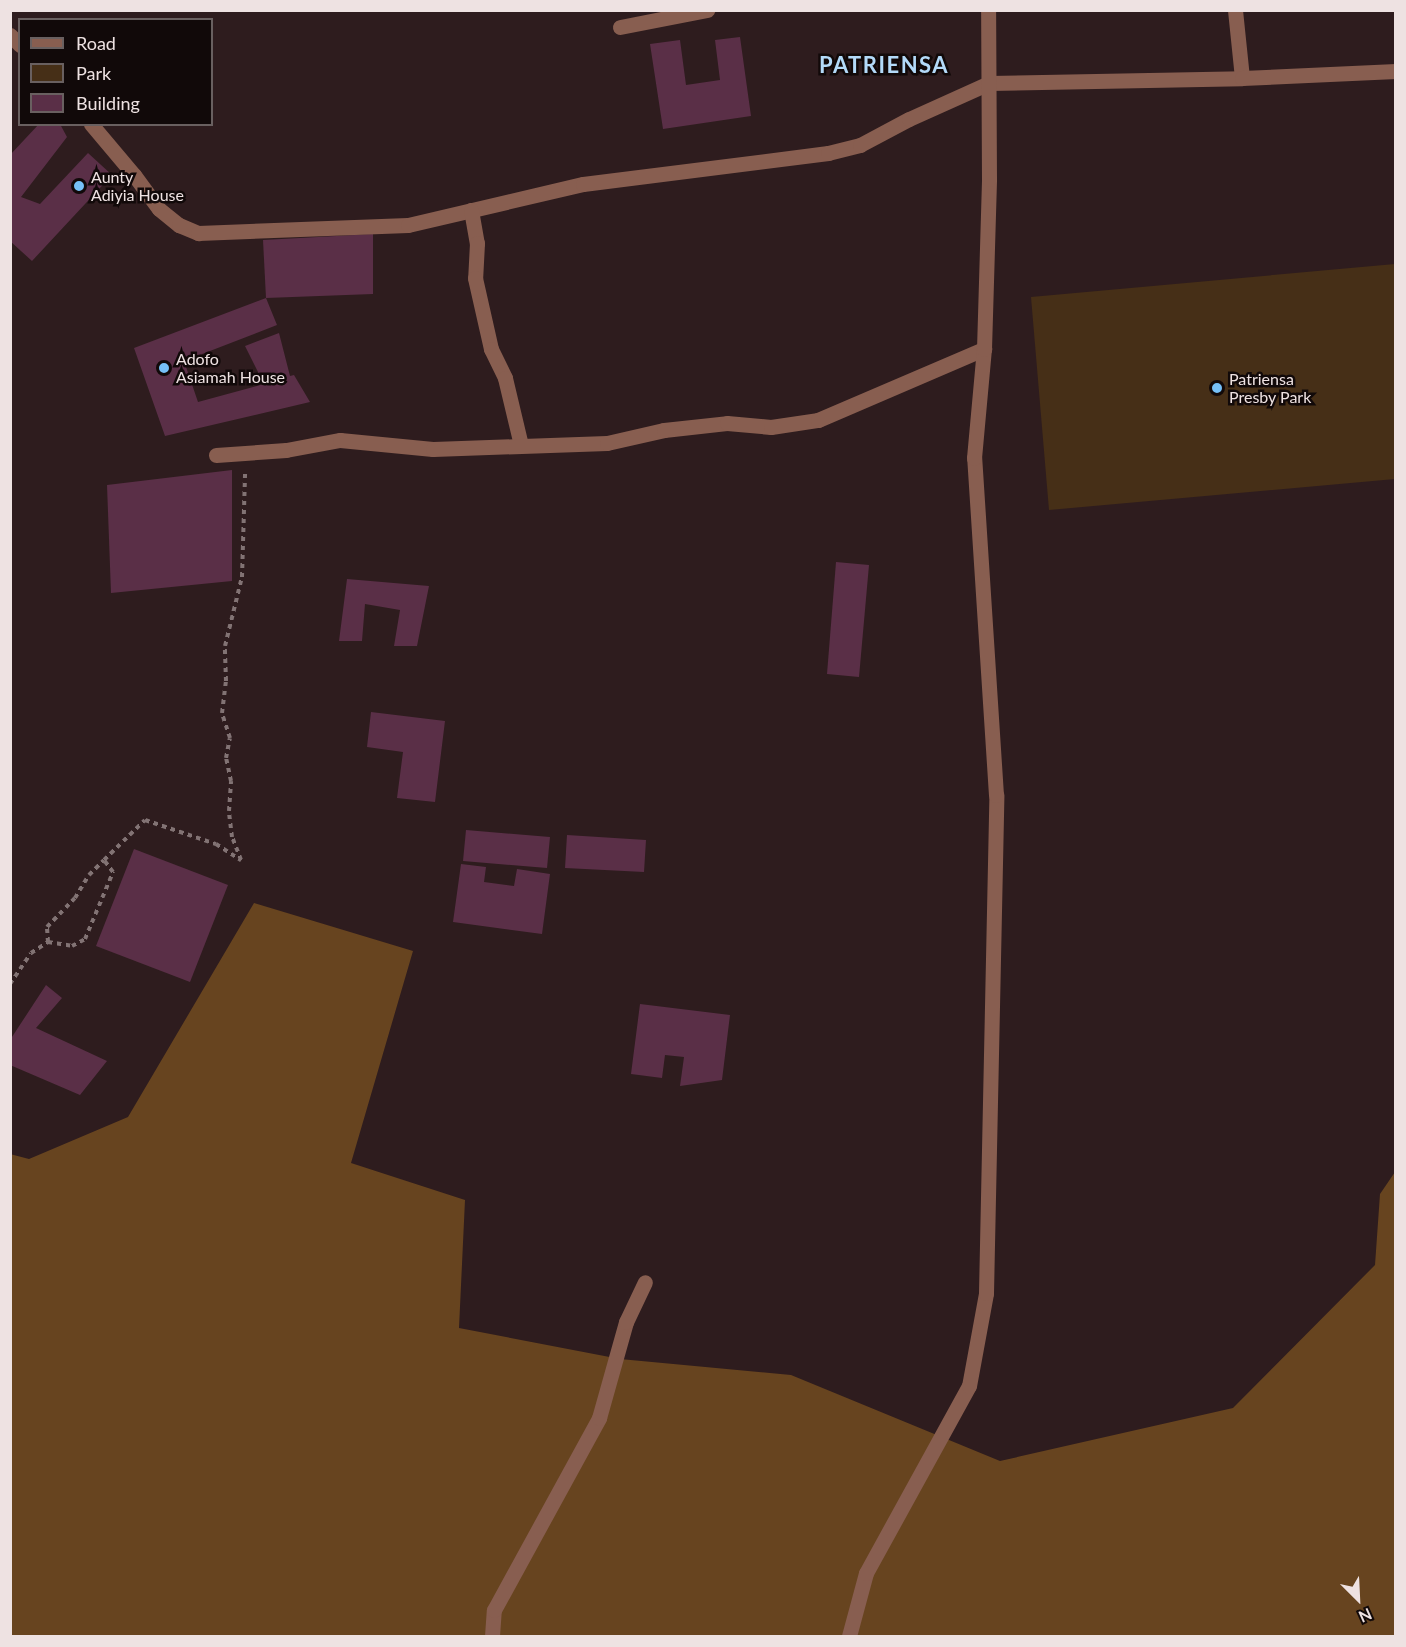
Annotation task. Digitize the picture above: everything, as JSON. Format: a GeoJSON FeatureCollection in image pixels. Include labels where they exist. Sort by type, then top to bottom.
{"type":"FeatureCollection","features":[{"type":"Feature","properties":{"kind":"street"},"geometry":{"type":"LineString","coordinates":[[620,27],[707,10]]}},
{"type":"Feature","properties":{"kind":"street"},"geometry":{"type":"LineString","coordinates":[[849,1636],[866,1573],[969,1386],[986,1293],[996,795],[974,458],[984,349],[989,83],[988,10]]}},
{"type":"Feature","properties":{"kind":"street"},"geometry":{"type":"LineString","coordinates":[[1235,10],[1242,78]]}},
{"type":"Feature","properties":{"kind":"street"},"geometry":{"type":"LineString","coordinates":[[94,126],[135,175],[159,209],[179,225],[198,232],[408,225],[583,184],[828,153],[860,145],[909,119],[989,83],[1242,78],[1395,71]]}},
{"type":"Feature","properties":{"kind":"street"},"geometry":{"type":"LineString","coordinates":[[471,210],[477,243],[475,278],[491,349],[505,378],[521,446]]}},
{"type":"Feature","properties":{"kind":"street"},"geometry":{"type":"LineString","coordinates":[[216,455],[286,450],[340,440],[433,449],[607,442],[664,430],[727,423],[771,427],[818,420],[984,349]]}},
{"type":"Feature","properties":{"kind":"street"},"geometry":{"type":"LineString","coordinates":[[492,1636],[494,1610],[599,1418],[626,1322],[645,1282]]}},
{"type":"Feature","properties":{"kind":"path"},"geometry":{"type":"LineString","coordinates":[[48,942],[47,927],[75,898],[88,875],[146,820],[216,843],[241,860],[232,837],[229,811],[231,781],[226,758],[230,738],[222,713],[226,681],[225,646],[242,577],[247,453]]}},
{"type":"Feature","properties":{"kind":"path"},"geometry":{"type":"LineString","coordinates":[[10,984],[31,953],[48,942],[72,946],[85,939],[113,872],[104,860]]}},
{"type":"Feature","properties":{"kind":"green space","name":"Patriensa Presby Park"},"geometry":{"type":"Polygon","coordinates":[[[1395,264],[1395,479],[1049,510],[1031,297],[1395,264]]]}},
{"type":"Feature","properties":{"kind":"shaded area"},"geometry":{"type":"Polygon","coordinates":[[[254,903],[413,951],[351,1163],[465,1200],[459,1328],[620,1359],[791,1375],[1000,1461],[1233,1408],[1375,1265],[1380,1194],[1395,1172],[1395,1636],[11,1636],[10,1154],[29,1159],[128,1117],[254,903]]]}},
{"type":"Feature","properties":{"kind":"building"},"geometry":{"type":"Polygon","coordinates":[[[740,37],[751,116],[663,129],[650,44],[680,40],[686,85],[720,80],[715,40],[740,37]]]}},
{"type":"Feature","properties":{"kind":"building","name":"Aunty Adiyia House"},"geometry":{"type":"Polygon","coordinates":[[[37,126],[61,126],[67,137],[21,197],[40,204],[88,153],[112,175],[32,261],[10,241],[10,155],[37,126]]]}},
{"type":"Feature","properties":{"kind":"building"},"geometry":{"type":"Polygon","coordinates":[[[373,234],[373,294],[266,298],[263,240],[373,234]]]}},
{"type":"Feature","properties":{"kind":"building","name":"Adofo Asiamah House"},"geometry":{"type":"Polygon","coordinates":[[[266,298],[277,325],[184,361],[198,402],[264,384],[245,346],[279,333],[290,376],[294,375],[310,402],[165,436],[134,348],[266,298]]]}},
{"type":"Feature","properties":{"kind":"building"},"geometry":{"type":"Polygon","coordinates":[[[232,470],[232,581],[111,593],[107,485],[232,470]]]}},
{"type":"Feature","properties":{"kind":"building"},"geometry":{"type":"Polygon","coordinates":[[[836,562],[869,565],[859,677],[827,674],[836,562]]]}},
{"type":"Feature","properties":{"kind":"building"},"geometry":{"type":"Polygon","coordinates":[[[347,579],[429,586],[417,646],[394,646],[400,610],[365,604],[362,641],[339,641],[347,579]]]}},
{"type":"Feature","properties":{"kind":"building"},"geometry":{"type":"Polygon","coordinates":[[[371,712],[445,721],[435,802],[397,798],[403,752],[367,747],[371,712]]]}},
{"type":"Feature","properties":{"kind":"building"},"geometry":{"type":"Polygon","coordinates":[[[466,830],[550,837],[547,868],[463,861],[466,830]]]}},
{"type":"Feature","properties":{"kind":"building"},"geometry":{"type":"Polygon","coordinates":[[[567,835],[646,840],[644,872],[565,868],[567,835]]]}},
{"type":"Feature","properties":{"kind":"building"},"geometry":{"type":"Polygon","coordinates":[[[134,849],[228,885],[190,982],[96,946],[134,849]]]}},
{"type":"Feature","properties":{"kind":"building"},"geometry":{"type":"Polygon","coordinates":[[[461,864],[486,867],[484,882],[514,886],[517,869],[550,874],[542,934],[453,922],[461,864]]]}},
{"type":"Feature","properties":{"kind":"building"},"geometry":{"type":"Polygon","coordinates":[[[46,985],[62,998],[36,1028],[107,1061],[80,1095],[10,1065],[10,1040],[46,985]]]}},
{"type":"Feature","properties":{"kind":"building"},"geometry":{"type":"Polygon","coordinates":[[[640,1004],[730,1015],[722,1080],[680,1086],[684,1057],[665,1055],[662,1078],[631,1074],[640,1004]]]}},
{"type":"Feature","properties":{"kind":"place","name":"Aunty Adiyia House"},"geometry":{"type":"Point","coordinates":[79,186]}},
{"type":"Feature","properties":{"kind":"place","name":"Adofo Asiamah House"},"geometry":{"type":"Point","coordinates":[164,368]}},
{"type":"Feature","properties":{"kind":"place","name":"Patriensa Presby Park"},"geometry":{"type":"Point","coordinates":[1217,388]}},
{"type":"Feature","properties":{"kind":"district","name":"PATRIENSA"},"geometry":{"type":"Point","coordinates":[884,65]}}]}
